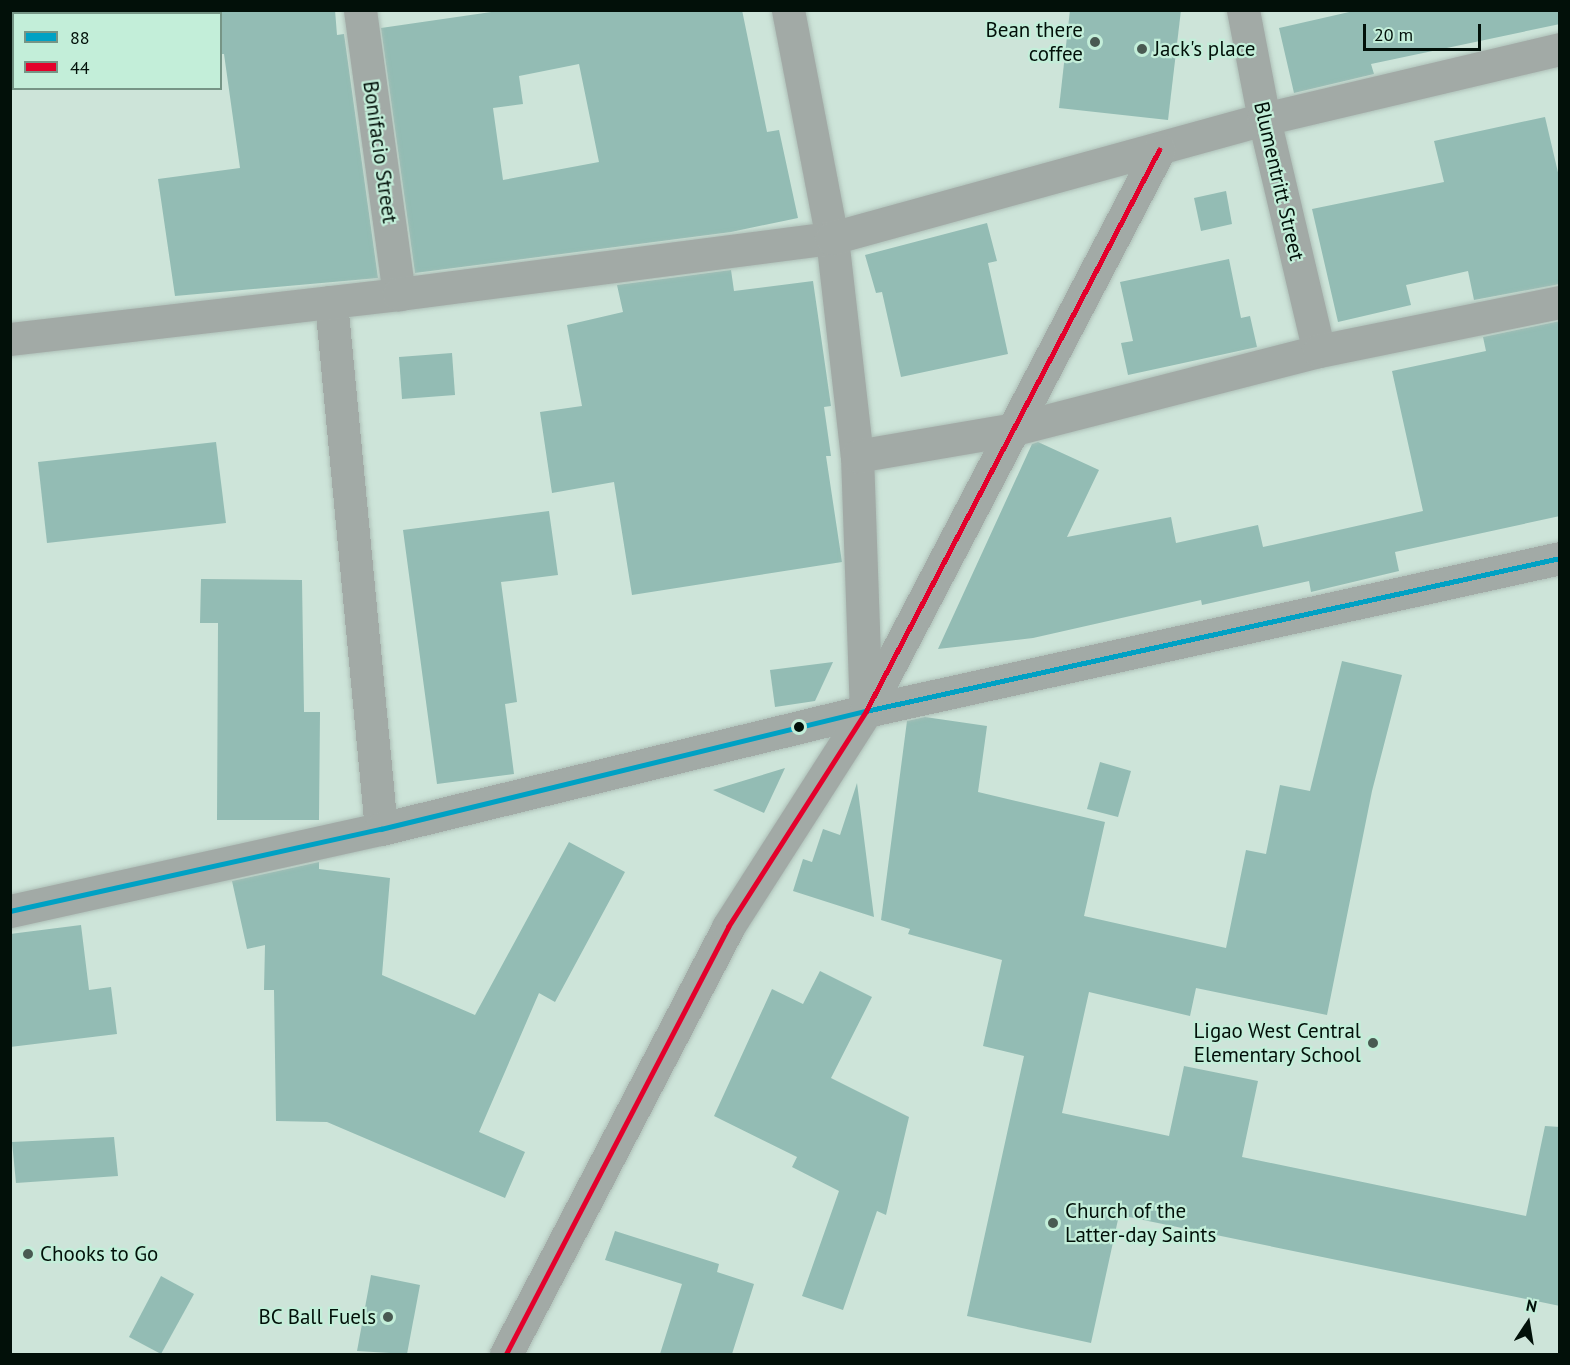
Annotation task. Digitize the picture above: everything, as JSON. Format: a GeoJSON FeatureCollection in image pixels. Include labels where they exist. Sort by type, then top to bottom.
{"type":"FeatureCollection","features":[{"type":"Feature","properties":{"kind":"street","name":"Bonifacio Street"},"geometry":{"type":"LineString","coordinates":[[360,10],[399,294]]}},
{"type":"Feature","properties":{"kind":"street"},"geometry":{"type":"LineString","coordinates":[[788,10],[832,238],[857,456],[866,711]]}},
{"type":"Feature","properties":{"kind":"street","name":"Blumentritt Street"},"geometry":{"type":"LineString","coordinates":[[1243,10],[1264,119],[1319,351]]}},
{"type":"Feature","properties":{"kind":"street"},"geometry":{"type":"LineString","coordinates":[[10,339],[399,294],[832,238],[1159,150],[1264,119],[1560,49]]}},
{"type":"Feature","properties":{"kind":"street"},"geometry":{"type":"LineString","coordinates":[[506,1354],[728,927],[866,711],[1159,150]]}},
{"type":"Feature","properties":{"kind":"street"},"geometry":{"type":"LineString","coordinates":[[331,302],[381,829]]}},
{"type":"Feature","properties":{"kind":"street"},"geometry":{"type":"LineString","coordinates":[[857,456],[1015,429],[1319,351],[1560,302]]}},
{"type":"Feature","properties":{"kind":"street"},"geometry":{"type":"LineString","coordinates":[[10,911],[381,829],[866,711],[1560,558]]}},
{"type":"Feature","properties":{"kind":"building"},"geometry":{"type":"Polygon","coordinates":[[[220,10],[335,10],[337,35],[344,34],[378,278],[175,296],[158,179],[240,168],[224,54],[222,54],[222,12],[220,10]]]}},
{"type":"Feature","properties":{"kind":"building"},"geometry":{"type":"Polygon","coordinates":[[[505,10],[742,10],[767,132],[779,130],[798,218],[731,232],[415,273],[381,28],[505,10]],[[579,64],[519,76],[523,104],[493,108],[503,180],[599,162],[579,64]]]}},
{"type":"Feature","properties":{"kind":"building"},"geometry":{"type":"Polygon","coordinates":[[[1070,10],[1181,10],[1168,120],[1059,108],[1070,10]]]}},
{"type":"Feature","properties":{"kind":"building"},"geometry":{"type":"Polygon","coordinates":[[[1358,10],[1560,10],[1560,24],[1371,64],[1374,74],[1294,93],[1279,28],[1358,10]]]}},
{"type":"Feature","properties":{"kind":"building"},"geometry":{"type":"Polygon","coordinates":[[[1545,117],[1560,181],[1560,284],[1474,300],[1468,271],[1406,285],[1411,305],[1338,322],[1312,209],[1444,182],[1434,141],[1545,117]]]}},
{"type":"Feature","properties":{"kind":"building"},"geometry":{"type":"Polygon","coordinates":[[[1226,191],[1232,224],[1201,231],[1194,198],[1226,191]]]}},
{"type":"Feature","properties":{"kind":"building"},"geometry":{"type":"Polygon","coordinates":[[[987,223],[997,261],[988,263],[1008,354],[901,377],[882,292],[876,293],[865,255],[987,223]]]}},
{"type":"Feature","properties":{"kind":"building"},"geometry":{"type":"Polygon","coordinates":[[[1229,259],[1241,318],[1250,316],[1257,347],[1128,375],[1121,343],[1133,341],[1120,282],[1229,259]]]}},
{"type":"Feature","properties":{"kind":"building"},"geometry":{"type":"Polygon","coordinates":[[[731,270],[734,291],[813,281],[831,406],[824,407],[831,456],[826,456],[842,562],[632,595],[614,482],[552,493],[540,412],[582,406],[567,325],[623,312],[617,285],[731,270]]]}},
{"type":"Feature","properties":{"kind":"building"},"geometry":{"type":"Polygon","coordinates":[[[1560,321],[1560,516],[1395,552],[1399,571],[1311,592],[1309,581],[1202,605],[1201,600],[1033,638],[938,649],[1032,444],[1038,442],[1099,470],[1067,537],[1171,517],[1176,543],[1258,525],[1263,547],[1423,511],[1392,371],[1486,351],[1483,337],[1560,321]]]}},
{"type":"Feature","properties":{"kind":"building"},"geometry":{"type":"Polygon","coordinates":[[[452,353],[455,395],[402,399],[399,357],[452,353]]]}},
{"type":"Feature","properties":{"kind":"building"},"geometry":{"type":"Polygon","coordinates":[[[216,442],[226,523],[47,543],[38,462],[216,442]]]}},
{"type":"Feature","properties":{"kind":"building"},"geometry":{"type":"Polygon","coordinates":[[[549,511],[558,575],[501,582],[517,702],[505,704],[514,774],[437,784],[403,530],[549,511]]]}},
{"type":"Feature","properties":{"kind":"building"},"geometry":{"type":"Polygon","coordinates":[[[201,579],[302,580],[304,712],[320,712],[319,820],[217,820],[218,623],[200,623],[201,579]]]}},
{"type":"Feature","properties":{"kind":"building"},"geometry":{"type":"Polygon","coordinates":[[[1342,661],[1402,675],[1372,791],[1327,1015],[1196,988],[1190,1016],[1089,992],[1062,1113],[1169,1136],[1184,1066],[1258,1081],[1242,1157],[1526,1216],[1545,1126],[1560,1127],[1560,1306],[1119,1215],[1091,1343],[967,1316],[1024,1056],[983,1046],[1002,960],[908,934],[910,929],[881,920],[907,721],[925,717],[987,726],[978,792],[1105,822],[1084,916],[1226,948],[1246,850],[1266,854],[1280,785],[1310,791],[1342,661]]]}},
{"type":"Feature","properties":{"kind":"building"},"geometry":{"type":"Polygon","coordinates":[[[833,662],[815,701],[775,707],[770,670],[833,662]]]}},
{"type":"Feature","properties":{"kind":"building"},"geometry":{"type":"Polygon","coordinates":[[[1100,762],[1131,771],[1118,817],[1087,809],[1100,762]]]}},
{"type":"Feature","properties":{"kind":"building"},"geometry":{"type":"Polygon","coordinates":[[[785,768],[764,813],[713,790],[785,768]]]}},
{"type":"Feature","properties":{"kind":"building"},"geometry":{"type":"Polygon","coordinates":[[[857,783],[874,917],[793,891],[803,859],[812,862],[823,829],[840,835],[857,783]]]}},
{"type":"Feature","properties":{"kind":"building"},"geometry":{"type":"Polygon","coordinates":[[[569,842],[625,872],[555,1002],[539,993],[479,1132],[525,1152],[505,1198],[327,1122],[276,1121],[274,990],[264,990],[265,945],[247,949],[232,881],[319,862],[319,869],[390,878],[382,975],[475,1015],[569,842]]]}},
{"type":"Feature","properties":{"kind":"building"},"geometry":{"type":"Polygon","coordinates":[[[81,925],[89,990],[111,987],[117,1034],[10,1047],[10,934],[81,925]]]}},
{"type":"Feature","properties":{"kind":"building"},"geometry":{"type":"Polygon","coordinates":[[[820,971],[872,997],[831,1078],[909,1117],[886,1215],[877,1211],[843,1310],[802,1296],[839,1191],[792,1167],[797,1157],[714,1116],[772,989],[803,1004],[820,971]]]}},
{"type":"Feature","properties":{"kind":"building"},"geometry":{"type":"Polygon","coordinates":[[[114,1137],[118,1176],[16,1183],[12,1142],[114,1137]]]}},
{"type":"Feature","properties":{"kind":"building"},"geometry":{"type":"Polygon","coordinates":[[[615,1231],[719,1264],[717,1272],[754,1284],[732,1354],[660,1354],[682,1284],[605,1260],[615,1231]]]}},
{"type":"Feature","properties":{"kind":"building"},"geometry":{"type":"Polygon","coordinates":[[[371,1275],[420,1285],[407,1354],[357,1351],[371,1275]]]}},
{"type":"Feature","properties":{"kind":"building"},"geometry":{"type":"Polygon","coordinates":[[[161,1276],[194,1294],[161,1354],[129,1337],[161,1276]]]}},
{"type":"Feature","properties":{"kind":"transit line","name":"44"},"geometry":{"type":"LineString","coordinates":[[506,1354],[728,927],[866,711],[1159,150]]}},
{"type":"Feature","properties":{"kind":"transit line","name":"88"},"geometry":{"type":"LineString","coordinates":[[10,911],[381,829],[866,711],[1560,558]]}},
{"type":"Feature","properties":{"kind":"place","name":"Bean there coffee"},"geometry":{"type":"Point","coordinates":[1095,42]}},
{"type":"Feature","properties":{"kind":"place","name":"Jack's place"},"geometry":{"type":"Point","coordinates":[1142,49]}},
{"type":"Feature","properties":{"kind":"place","name":"Ligao West Central Elementary School"},"geometry":{"type":"Point","coordinates":[1373,1043]}},
{"type":"Feature","properties":{"kind":"place","name":"Church of the Latter-day Saints"},"geometry":{"type":"Point","coordinates":[1053,1223]}},
{"type":"Feature","properties":{"kind":"place","name":"Chooks to Go"},"geometry":{"type":"Point","coordinates":[28,1254]}},
{"type":"Feature","properties":{"kind":"place","name":"BC Ball Fuels"},"geometry":{"type":"Point","coordinates":[388,1317]}}]}
